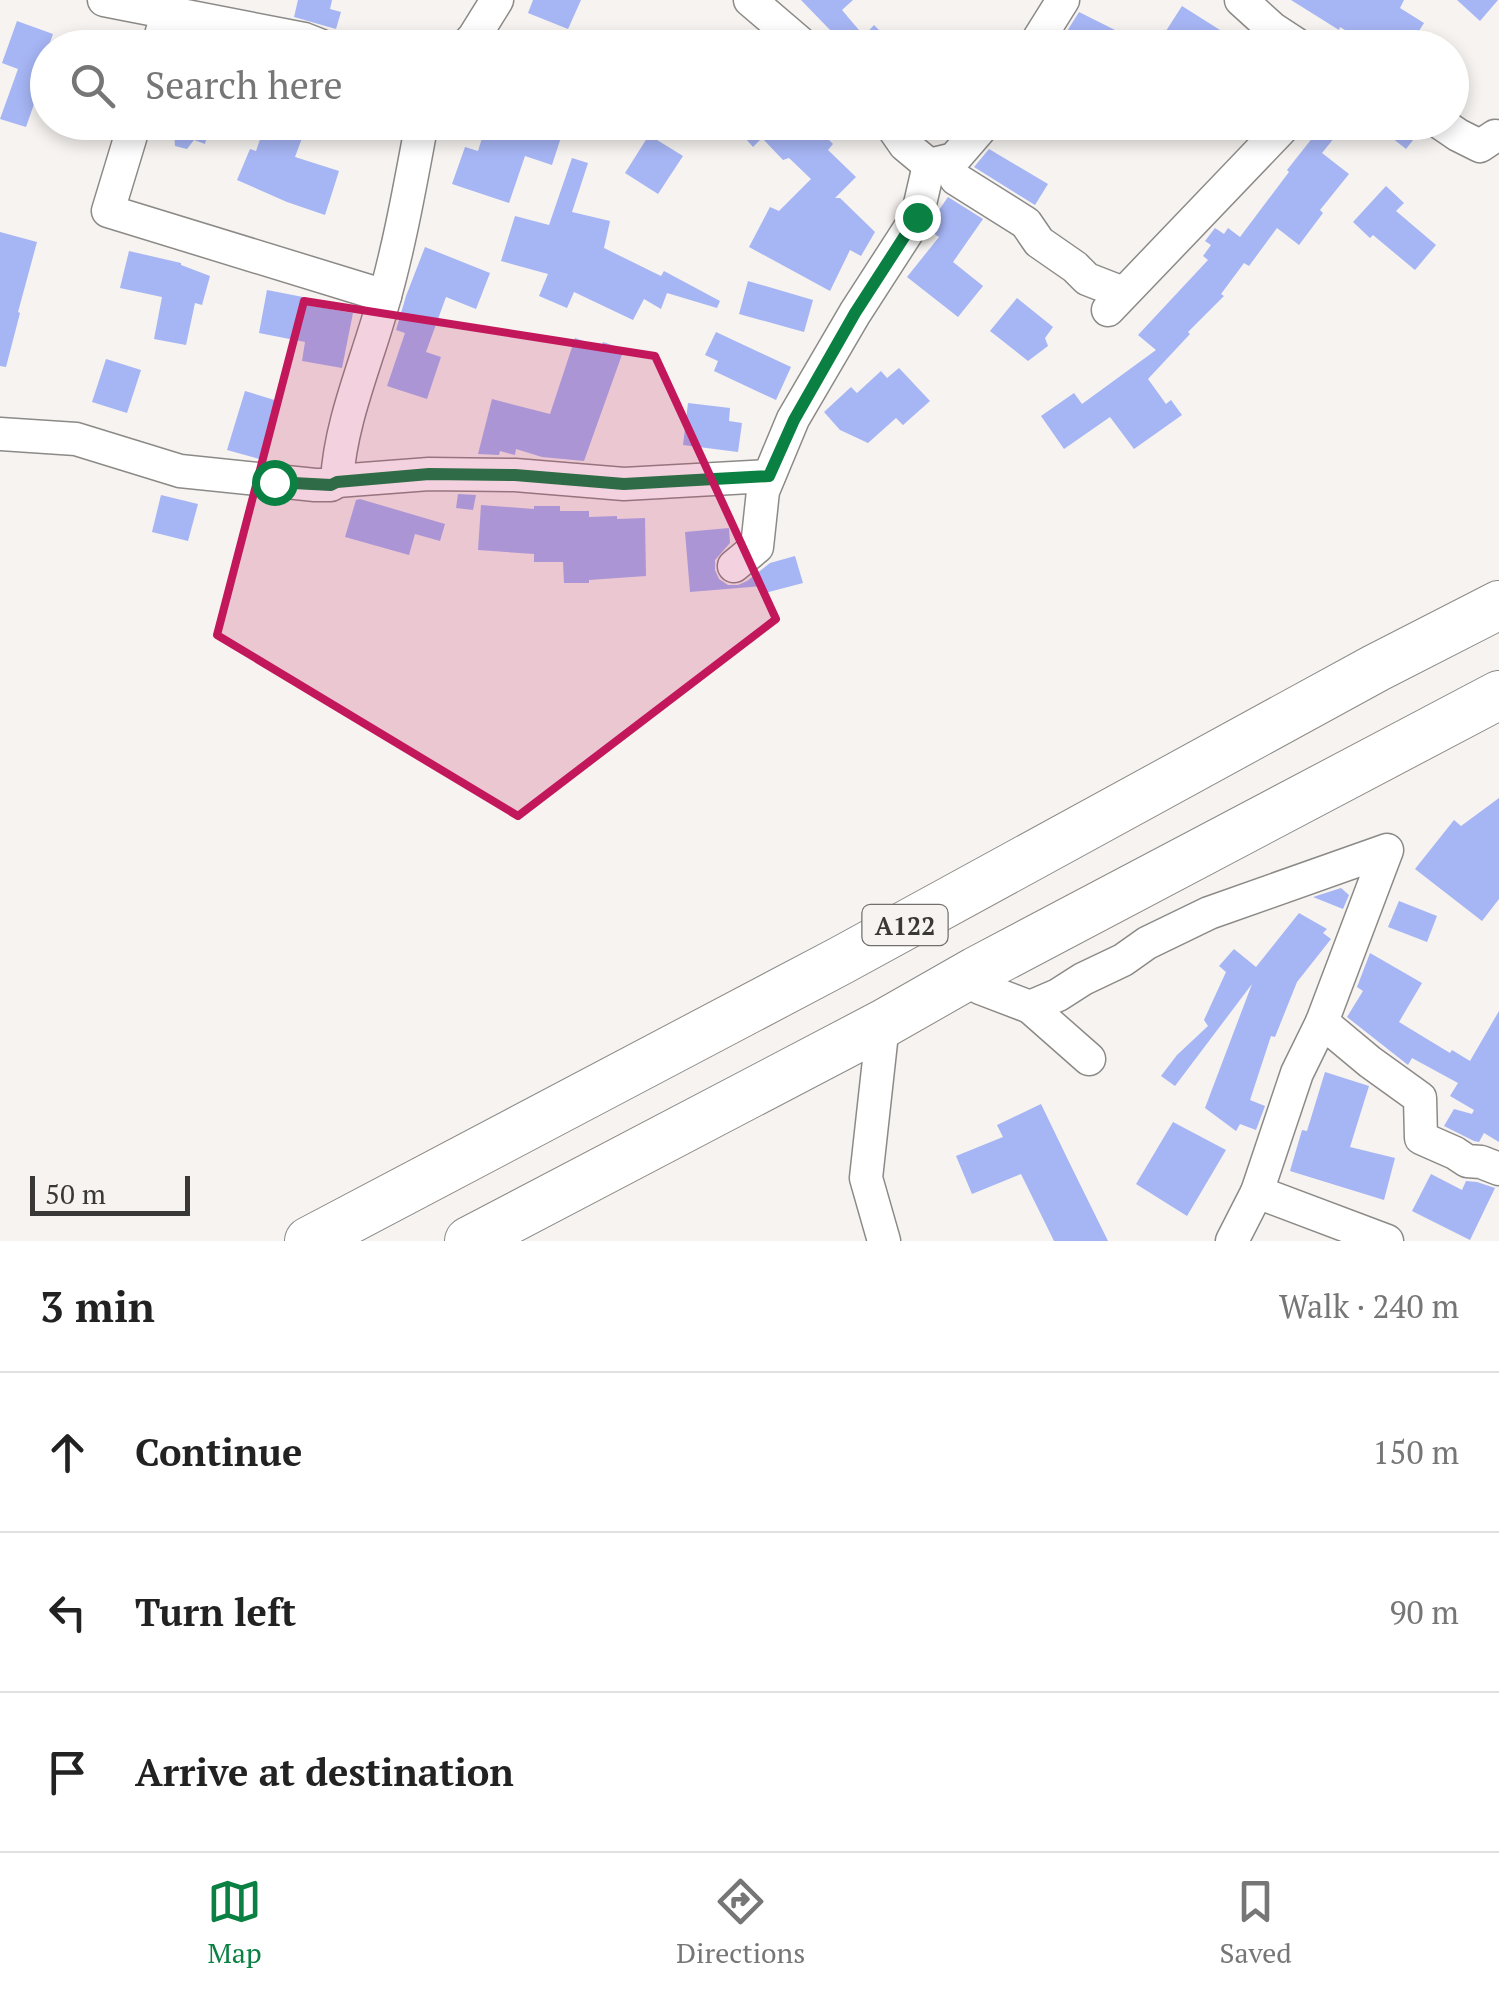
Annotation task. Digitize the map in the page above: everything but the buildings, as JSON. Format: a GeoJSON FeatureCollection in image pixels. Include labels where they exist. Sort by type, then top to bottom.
{"type":"FeatureCollection","features":[{"type":"Feature","properties":{"kind":"highway","name":"A122"},"geometry":{"type":"LineString","coordinates":[[308,1241],[840,962],[1376,668],[1499,605]]}},
{"type":"Feature","properties":{"kind":"highway","name":"A122"},"geometry":{"type":"LineString","coordinates":[[468,1241],[1499,695]]}},
{"type":"Feature","properties":{"kind":"street"},"geometry":{"type":"LineString","coordinates":[[104,0],[168,12],[211,10],[275,30]]}},
{"type":"Feature","properties":{"kind":"street"},"geometry":{"type":"LineString","coordinates":[[478,30],[497,0]]}},
{"type":"Feature","properties":{"kind":"street"},"geometry":{"type":"LineString","coordinates":[[750,0],[785,30]]}},
{"type":"Feature","properties":{"kind":"street"},"geometry":{"type":"LineString","coordinates":[[1044,30],[1063,0]]}},
{"type":"Feature","properties":{"kind":"street"},"geometry":{"type":"LineString","coordinates":[[1241,0],[1275,30]]}},
{"type":"Feature","properties":{"kind":"street"},"geometry":{"type":"LineString","coordinates":[[162,30],[168,12]]}},
{"type":"Feature","properties":{"kind":"street"},"geometry":{"type":"LineString","coordinates":[[1467,140],[1480,146],[1495,136]]}},
{"type":"Feature","properties":{"kind":"street"},"geometry":{"type":"LineString","coordinates":[[130,140],[108,211],[385,296]]}},
{"type":"Feature","properties":{"kind":"street"},"geometry":{"type":"LineString","coordinates":[[337,482],[350,411],[396,260],[419,140]]}},
{"type":"Feature","properties":{"kind":"street"},"geometry":{"type":"LineString","coordinates":[[902,140],[942,172],[1026,223],[1040,242],[1116,301],[1271,140]]}},
{"type":"Feature","properties":{"kind":"street"},"geometry":{"type":"LineString","coordinates":[[734,566],[757,547],[762,491],[794,420],[942,172],[970,140]]}},
{"type":"Feature","properties":{"kind":"street"},"geometry":{"type":"LineString","coordinates":[[0,434],[76,439],[180,471],[315,486],[429,474],[515,475],[624,484],[769,476]]}},
{"type":"Feature","properties":{"kind":"street"},"geometry":{"type":"LineString","coordinates":[[1030,1007],[1209,914],[1387,850],[1322,1022],[1297,1073],[1257,1192],[1232,1241]]}},
{"type":"Feature","properties":{"kind":"street"},"geometry":{"type":"LineString","coordinates":[[976,971],[980,988],[1030,1007],[1090,1059]]}},
{"type":"Feature","properties":{"kind":"street"},"geometry":{"type":"LineString","coordinates":[[1322,1022],[1420,1098],[1420,1138],[1499,1169]]}},
{"type":"Feature","properties":{"kind":"street"},"geometry":{"type":"LineString","coordinates":[[883,1024],[866,1178],[884,1241]]}},
{"type":"Feature","properties":{"kind":"street"},"geometry":{"type":"LineString","coordinates":[[1257,1192],[1387,1241]]}},
{"type":"Feature","properties":{"kind":"highlighted area"},"geometry":{"type":"Polygon","coordinates":[[[304,301],[655,356],[776,619],[518,816],[217,635],[304,301]]]}},
{"type":"Feature","properties":{"kind":"route"},"geometry":{"type":"LineString","coordinates":[[274,482],[315,486],[429,474],[515,475],[624,484],[769,476],[794,420],[855,313],[917,217]]}}]}
